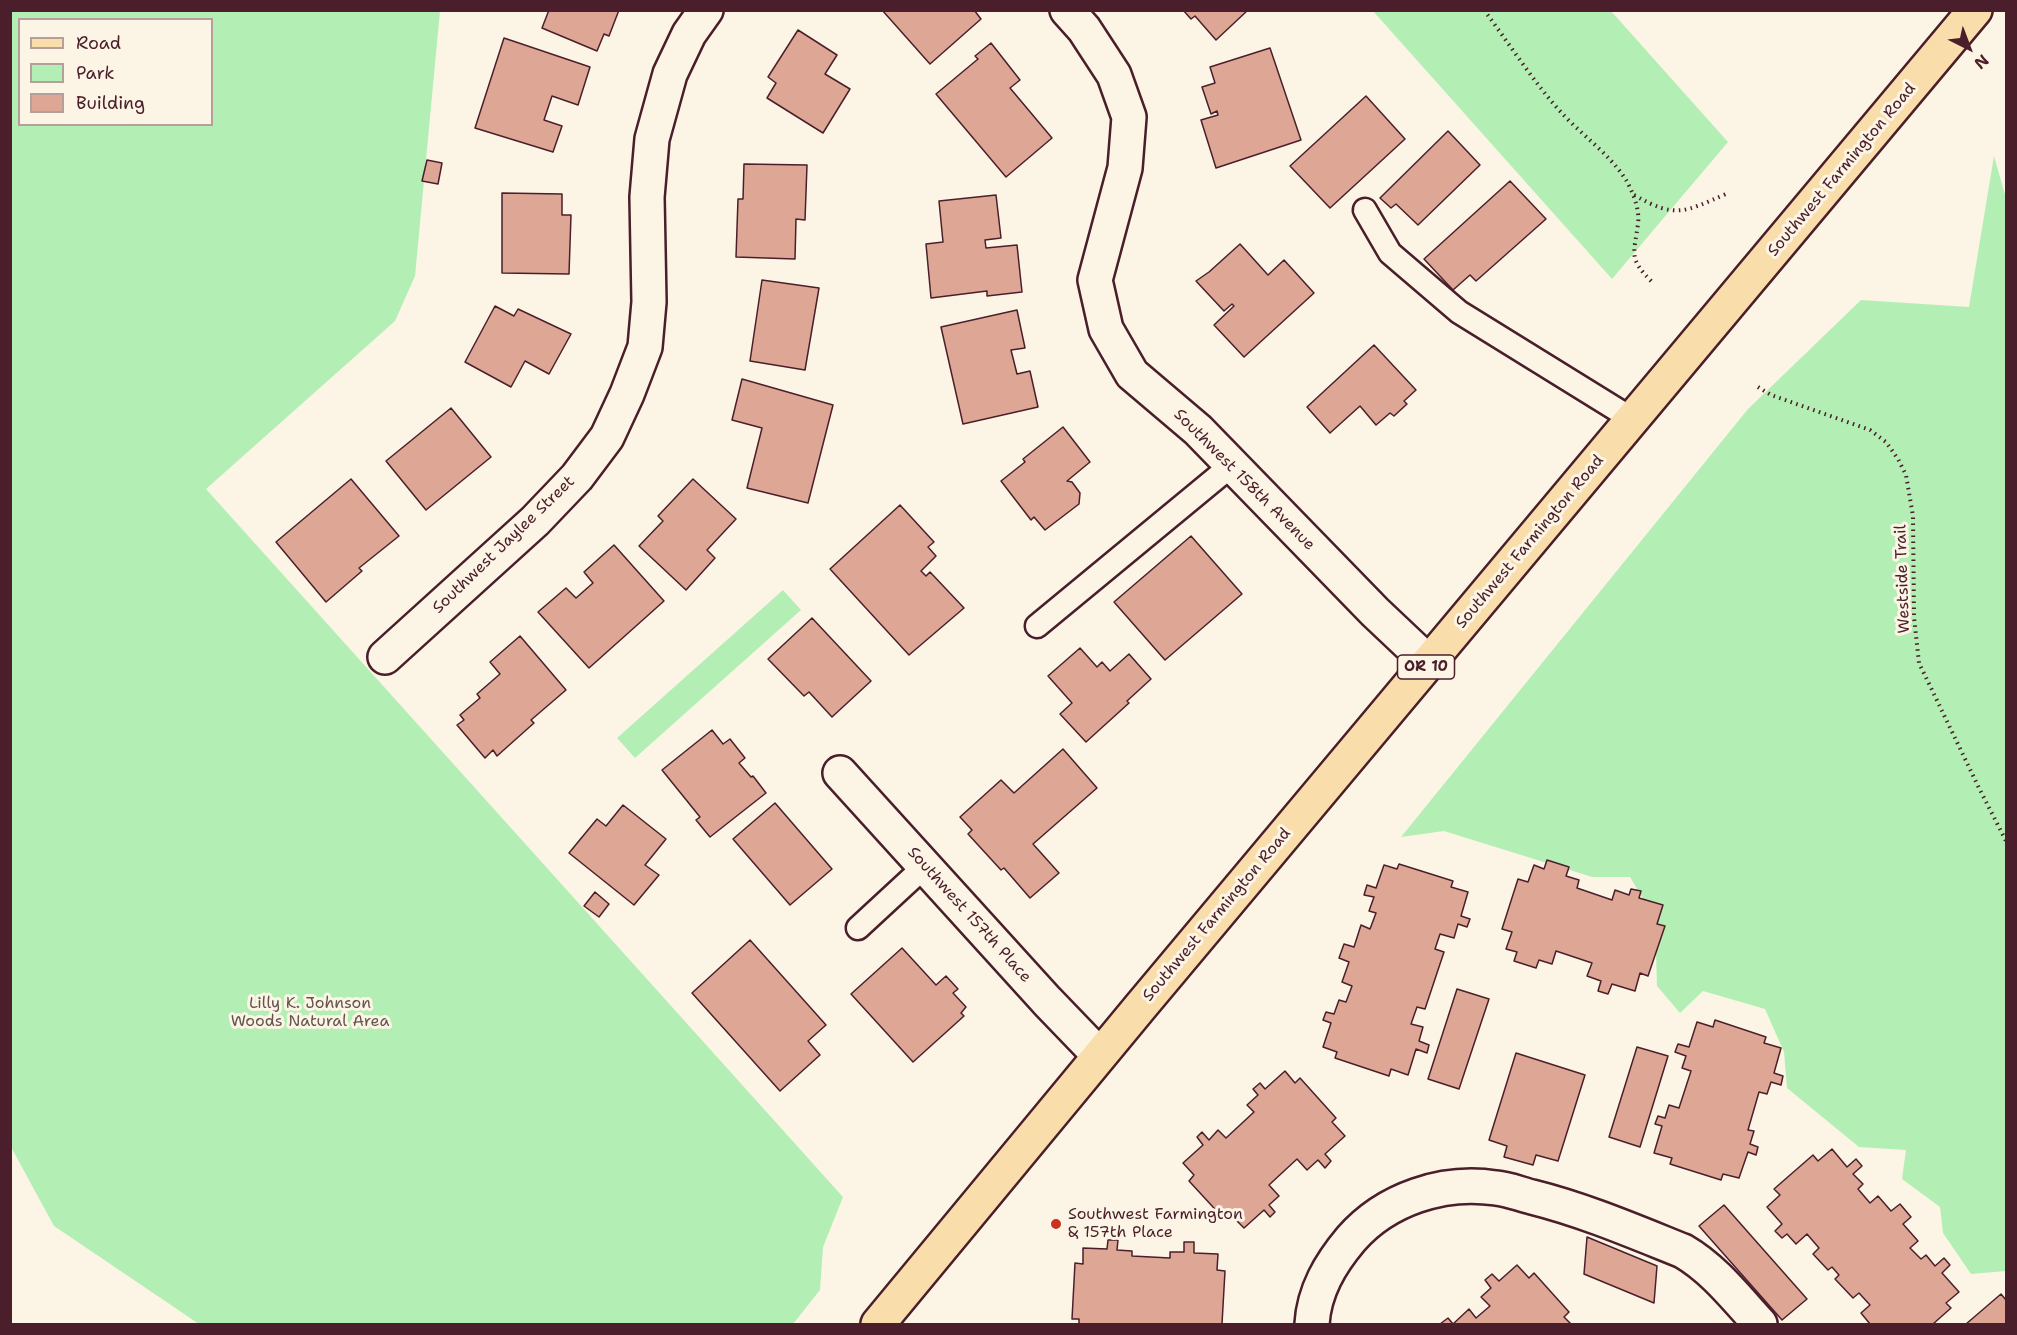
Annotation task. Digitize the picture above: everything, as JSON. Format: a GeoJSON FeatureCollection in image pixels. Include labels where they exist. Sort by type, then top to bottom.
{"type":"FeatureCollection","features":[{"type":"Feature","properties":{"kind":"main road","name":"Southwest Farmington Road"},"geometry":{"type":"LineString","coordinates":[[878,1324],[1100,1055],[1976,10]]}},
{"type":"Feature","properties":{"kind":"street","name":"Southwest Jaylee Street"},"geometry":{"type":"LineString","coordinates":[[385,657],[535,520],[577,477],[607,437],[645,347],[649,302],[647,196],[652,139],[670,74],[689,34],[706,10]]}},
{"type":"Feature","properties":{"kind":"street","name":"Southwest 158th Avenue"},"geometry":{"type":"LineString","coordinates":[[1067,10],[1084,29],[1114,75],[1129,117],[1125,168],[1095,280],[1106,329],[1132,374],[1198,430],[1375,612],[1429,663]]}},
{"type":"Feature","properties":{"kind":"street","name":"Southwest 157th Place"},"geometry":{"type":"LineString","coordinates":[[840,772],[1047,1001],[1100,1055]]}},
{"type":"Feature","properties":{"kind":"street"},"geometry":{"type":"LineString","coordinates":[[1312,1322],[1318,1291],[1326,1273],[1337,1255],[1358,1231],[1396,1203],[1416,1195],[1463,1187],[1496,1188],[1565,1206],[1683,1251],[1700,1261],[1715,1275],[1761,1324]]}},
{"type":"Feature","properties":{"kind":"lane"},"geometry":{"type":"LineString","coordinates":[[1365,210],[1390,253],[1459,312],[1632,419]]}},
{"type":"Feature","properties":{"kind":"lane"},"geometry":{"type":"LineString","coordinates":[[1037,626],[1232,465]]}},
{"type":"Feature","properties":{"kind":"lane"},"geometry":{"type":"LineString","coordinates":[[858,928],[924,867]]}},
{"type":"Feature","properties":{"kind":"path"},"geometry":{"type":"LineString","coordinates":[[1484,10],[1558,110],[1618,168],[1633,195],[1638,223],[1634,240],[1636,262],[1652,282]]}},
{"type":"Feature","properties":{"kind":"path"},"geometry":{"type":"LineString","coordinates":[[1633,195],[1653,206],[1670,211],[1686,211],[1726,194]]}},
{"type":"Feature","properties":{"kind":"path","name":"Westside Trail"},"geometry":{"type":"LineString","coordinates":[[1758,387],[1771,395],[1870,430],[1886,442],[1898,459],[1906,475],[1913,516],[1914,617],[1919,663],[2007,841]]}},
{"type":"Feature","properties":{"kind":"green space","name":"Lilly K. Johnson Woods Natural Area"},"geometry":{"type":"Polygon","coordinates":[[[11,11],[440,11],[415,276],[395,321],[206,489],[843,1197],[823,1247],[820,1290],[793,1324],[199,1324],[54,1226],[11,1147],[11,11]]]}},
{"type":"Feature","properties":{"kind":"green space"},"geometry":{"type":"Polygon","coordinates":[[[1373,11],[1611,11],[1728,142],[1612,279],[1373,11]]]}},
{"type":"Feature","properties":{"kind":"green space"},"geometry":{"type":"Polygon","coordinates":[[[1994,156],[2006,198],[2006,1271],[1971,1274],[1943,1233],[1940,1207],[1902,1179],[1906,1150],[1859,1147],[1787,1088],[1784,1052],[1765,1009],[1703,991],[1680,1013],[1657,986],[1655,919],[1630,877],[1592,877],[1444,831],[1401,837],[1748,409],[1861,300],[1969,307],[1994,156]]]}},
{"type":"Feature","properties":{"kind":"green space"},"geometry":{"type":"Polygon","coordinates":[[[783,590],[801,610],[635,758],[617,738],[783,590]]]}},
{"type":"Feature","properties":{"kind":"building"},"geometry":{"type":"Polygon","coordinates":[[[549,10],[619,10],[609,36],[604,34],[597,51],[542,28],[549,10]]]}},
{"type":"Feature","properties":{"kind":"building"},"geometry":{"type":"Polygon","coordinates":[[[882,10],[974,10],[981,19],[930,64],[882,10]]]}},
{"type":"Feature","properties":{"kind":"building"},"geometry":{"type":"Polygon","coordinates":[[[1183,10],[1248,10],[1216,40],[1195,16],[1191,19],[1183,10]]]}},
{"type":"Feature","properties":{"kind":"building"},"geometry":{"type":"Polygon","coordinates":[[[798,30],[837,55],[825,74],[850,89],[823,133],[767,98],[776,83],[768,77],[798,30]]]}},
{"type":"Feature","properties":{"kind":"building"},"geometry":{"type":"Polygon","coordinates":[[[504,38],[590,67],[578,105],[552,96],[544,120],[562,126],[553,152],[475,128],[504,38]]]}},
{"type":"Feature","properties":{"kind":"building"},"geometry":{"type":"Polygon","coordinates":[[[991,43],[1020,80],[1010,88],[1052,138],[1006,177],[936,94],[978,59],[975,56],[991,43]]]}},
{"type":"Feature","properties":{"kind":"building"},"geometry":{"type":"Polygon","coordinates":[[[1270,48],[1301,140],[1216,168],[1201,120],[1218,115],[1217,111],[1211,114],[1202,87],[1215,83],[1210,67],[1270,48]]]}},
{"type":"Feature","properties":{"kind":"building"},"geometry":{"type":"Polygon","coordinates":[[[1366,96],[1405,139],[1330,208],[1290,166],[1366,96]]]}},
{"type":"Feature","properties":{"kind":"building"},"geometry":{"type":"Polygon","coordinates":[[[1448,131],[1480,165],[1418,225],[1396,204],[1391,208],[1380,198],[1448,131]]]}},
{"type":"Feature","properties":{"kind":"building"},"geometry":{"type":"Polygon","coordinates":[[[427,160],[442,163],[438,184],[422,181],[427,160]]]}},
{"type":"Feature","properties":{"kind":"building"},"geometry":{"type":"Polygon","coordinates":[[[744,164],[807,165],[805,220],[796,219],[795,259],[736,257],[738,199],[743,199],[744,164]]]}},
{"type":"Feature","properties":{"kind":"building"},"geometry":{"type":"Polygon","coordinates":[[[1510,181],[1546,219],[1476,281],[1470,275],[1453,290],[1424,259],[1510,181]]]}},
{"type":"Feature","properties":{"kind":"building"},"geometry":{"type":"Polygon","coordinates":[[[502,193],[562,194],[562,215],[571,215],[569,274],[502,273],[502,193]]]}},
{"type":"Feature","properties":{"kind":"building"},"geometry":{"type":"Polygon","coordinates":[[[996,195],[1001,238],[985,240],[986,248],[1017,245],[1022,292],[987,296],[987,291],[931,298],[926,244],[943,242],[939,201],[996,195]]]}},
{"type":"Feature","properties":{"kind":"building"},"geometry":{"type":"Polygon","coordinates":[[[1240,244],[1268,275],[1284,260],[1314,293],[1244,357],[1214,325],[1234,306],[1232,304],[1224,311],[1196,281],[1240,244]]]}},
{"type":"Feature","properties":{"kind":"building"},"geometry":{"type":"Polygon","coordinates":[[[762,280],[819,288],[805,370],[750,361],[762,280]]]}},
{"type":"Feature","properties":{"kind":"building"},"geometry":{"type":"Polygon","coordinates":[[[495,306],[514,316],[518,309],[571,334],[549,374],[525,361],[511,387],[465,362],[495,306]]]}},
{"type":"Feature","properties":{"kind":"building"},"geometry":{"type":"Polygon","coordinates":[[[1017,310],[1025,348],[1011,350],[1017,374],[1030,371],[1038,407],[963,424],[941,327],[1017,310]]]}},
{"type":"Feature","properties":{"kind":"building"},"geometry":{"type":"Polygon","coordinates":[[[1374,345],[1416,390],[1404,401],[1407,404],[1394,416],[1390,413],[1376,425],[1360,406],[1330,433],[1307,407],[1374,345]]]}},
{"type":"Feature","properties":{"kind":"building"},"geometry":{"type":"Polygon","coordinates":[[[742,379],[833,405],[808,503],[747,488],[762,428],[732,420],[742,379]]]}},
{"type":"Feature","properties":{"kind":"building"},"geometry":{"type":"Polygon","coordinates":[[[451,408],[491,457],[426,510],[386,461],[451,408]]]}},
{"type":"Feature","properties":{"kind":"building"},"geometry":{"type":"Polygon","coordinates":[[[1063,427],[1090,462],[1067,481],[1072,482],[1080,493],[1079,504],[1045,530],[1034,517],[1031,520],[1001,481],[1025,462],[1023,459],[1063,427]]]}},
{"type":"Feature","properties":{"kind":"building"},"geometry":{"type":"Polygon","coordinates":[[[351,479],[399,536],[359,568],[362,571],[326,602],[276,542],[351,479]]]}},
{"type":"Feature","properties":{"kind":"building"},"geometry":{"type":"Polygon","coordinates":[[[693,479],[736,519],[707,550],[715,558],[686,590],[639,546],[663,521],[658,516],[693,479]]]}},
{"type":"Feature","properties":{"kind":"building"},"geometry":{"type":"Polygon","coordinates":[[[900,505],[934,542],[928,547],[936,556],[921,571],[926,576],[930,572],[964,608],[909,655],[830,569],[900,505]]]}},
{"type":"Feature","properties":{"kind":"building"},"geometry":{"type":"Polygon","coordinates":[[[1191,536],[1242,594],[1165,660],[1114,602],[1191,536]]]}},
{"type":"Feature","properties":{"kind":"building"},"geometry":{"type":"Polygon","coordinates":[[[614,545],[664,601],[589,668],[538,612],[566,588],[576,598],[593,583],[584,572],[614,545]]]}},
{"type":"Feature","properties":{"kind":"building"},"geometry":{"type":"Polygon","coordinates":[[[812,618],[871,681],[832,717],[809,692],[804,696],[768,659],[812,618]]]}},
{"type":"Feature","properties":{"kind":"building"},"geometry":{"type":"Polygon","coordinates":[[[520,636],[566,690],[531,720],[534,723],[497,756],[493,750],[485,758],[457,725],[464,720],[460,715],[480,698],[477,694],[500,674],[490,662],[520,636]]]}},
{"type":"Feature","properties":{"kind":"building"},"geometry":{"type":"Polygon","coordinates":[[[1080,648],[1097,667],[1102,662],[1110,671],[1129,654],[1151,679],[1127,701],[1129,703],[1086,742],[1060,714],[1072,703],[1048,676],[1080,648]]]}},
{"type":"Feature","properties":{"kind":"building"},"geometry":{"type":"Polygon","coordinates":[[[712,730],[723,744],[730,739],[745,758],[739,763],[766,793],[710,837],[696,820],[700,817],[662,770],[712,730]]]}},
{"type":"Feature","properties":{"kind":"building"},"geometry":{"type":"Polygon","coordinates":[[[1063,749],[1097,788],[1033,844],[1059,873],[1030,898],[1004,868],[1001,870],[968,834],[972,830],[960,817],[1001,780],[1014,793],[1063,749]]]}},
{"type":"Feature","properties":{"kind":"building"},"geometry":{"type":"Polygon","coordinates":[[[775,803],[832,869],[790,905],[733,839],[775,803]]]}},
{"type":"Feature","properties":{"kind":"building"},"geometry":{"type":"Polygon","coordinates":[[[623,805],[666,839],[645,865],[659,875],[634,905],[569,853],[597,819],[606,826],[623,805]]]}},
{"type":"Feature","properties":{"kind":"building"},"geometry":{"type":"Polygon","coordinates":[[[1547,860],[1569,867],[1566,876],[1579,880],[1577,888],[1612,900],[1615,890],[1629,895],[1631,889],[1641,891],[1639,898],[1663,905],[1657,924],[1665,926],[1648,976],[1640,973],[1635,991],[1612,984],[1608,994],[1598,991],[1601,981],[1587,976],[1592,963],[1556,951],[1552,964],[1539,960],[1536,968],[1514,961],[1517,952],[1506,949],[1512,932],[1502,929],[1518,879],[1528,882],[1534,865],[1544,869],[1547,860]]]}},
{"type":"Feature","properties":{"kind":"building"},"geometry":{"type":"Polygon","coordinates":[[[1399,864],[1453,881],[1451,887],[1468,892],[1461,916],[1470,919],[1467,927],[1458,924],[1454,938],[1440,934],[1435,949],[1444,952],[1425,1009],[1417,1007],[1411,1024],[1423,1027],[1419,1041],[1429,1045],[1427,1053],[1416,1049],[1408,1075],[1391,1069],[1389,1076],[1335,1058],[1337,1052],[1323,1047],[1331,1023],[1323,1020],[1326,1012],[1334,1014],[1339,1000],[1346,1002],[1352,986],[1342,982],[1349,962],[1339,958],[1344,944],[1354,947],[1361,925],[1370,929],[1376,913],[1369,911],[1374,897],[1364,895],[1367,885],[1376,888],[1384,865],[1397,869],[1399,864]]]}},
{"type":"Feature","properties":{"kind":"building"},"geometry":{"type":"Polygon","coordinates":[[[595,892],[609,904],[599,917],[584,906],[595,892]]]}},
{"type":"Feature","properties":{"kind":"building"},"geometry":{"type":"Polygon","coordinates":[[[750,940],[826,1025],[808,1041],[820,1055],[780,1091],[692,993],[750,940]]]}},
{"type":"Feature","properties":{"kind":"building"},"geometry":{"type":"Polygon","coordinates":[[[902,948],[936,985],[946,976],[958,989],[953,993],[966,1007],[961,1013],[964,1016],[913,1062],[851,994],[902,948]]]}},
{"type":"Feature","properties":{"kind":"building"},"geometry":{"type":"Polygon","coordinates":[[[1457,989],[1489,999],[1459,1089],[1428,1079],[1457,989]]]}},
{"type":"Feature","properties":{"kind":"building"},"geometry":{"type":"Polygon","coordinates":[[[1715,1020],[1766,1037],[1764,1043],[1781,1048],[1774,1073],[1783,1076],[1781,1085],[1771,1082],[1767,1094],[1759,1092],[1748,1130],[1754,1131],[1750,1144],[1758,1147],[1756,1155],[1748,1152],[1739,1178],[1723,1174],[1721,1180],[1670,1164],[1672,1158],[1654,1153],[1662,1126],[1655,1124],[1658,1116],[1665,1118],[1669,1105],[1679,1108],[1691,1071],[1682,1068],[1686,1056],[1675,1052],[1678,1044],[1689,1047],[1697,1022],[1713,1027],[1715,1020]]]}},
{"type":"Feature","properties":{"kind":"building"},"geometry":{"type":"Polygon","coordinates":[[[1637,1047],[1668,1056],[1640,1147],[1609,1137],[1637,1047]]]}},
{"type":"Feature","properties":{"kind":"building"},"geometry":{"type":"Polygon","coordinates":[[[1516,1053],[1585,1075],[1558,1161],[1536,1155],[1533,1165],[1504,1157],[1507,1146],[1489,1140],[1516,1053]]]}},
{"type":"Feature","properties":{"kind":"building"},"geometry":{"type":"Polygon","coordinates":[[[1285,1071],[1295,1083],[1300,1078],[1336,1118],[1332,1122],[1345,1136],[1325,1154],[1331,1161],[1325,1168],[1318,1160],[1307,1170],[1297,1159],[1269,1185],[1279,1196],[1269,1205],[1275,1212],[1270,1217],[1264,1210],[1244,1228],[1231,1215],[1225,1220],[1189,1181],[1194,1175],[1183,1163],[1203,1145],[1197,1137],[1202,1132],[1209,1140],[1218,1130],[1226,1138],[1254,1112],[1247,1105],[1258,1095],[1253,1089],[1260,1083],[1265,1089],[1285,1071]]]}},
{"type":"Feature","properties":{"kind":"building"},"geometry":{"type":"Polygon","coordinates":[[[1832,1149],[1847,1167],[1856,1159],[1862,1166],[1853,1174],[1863,1184],[1858,1189],[1870,1203],[1878,1196],[1891,1211],[1900,1204],[1911,1217],[1903,1224],[1918,1241],[1910,1248],[1921,1259],[1926,1255],[1935,1266],[1944,1258],[1950,1265],[1942,1273],[1959,1292],[1946,1303],[1951,1308],[1933,1324],[1870,1324],[1861,1313],[1870,1305],[1859,1293],[1853,1298],[1835,1279],[1839,1275],[1832,1267],[1828,1270],[1813,1254],[1819,1248],[1807,1234],[1796,1244],[1787,1234],[1782,1238],[1775,1231],[1782,1224],[1767,1207],[1780,1195],[1774,1189],[1813,1155],[1818,1161],[1832,1149]]]}},
{"type":"Feature","properties":{"kind":"building"},"geometry":{"type":"Polygon","coordinates":[[[1724,1205],[1807,1299],[1782,1320],[1699,1226],[1724,1205]]]}},
{"type":"Feature","properties":{"kind":"building"},"geometry":{"type":"Polygon","coordinates":[[[1587,1237],[1657,1266],[1654,1303],[1584,1274],[1587,1237]]]}},
{"type":"Feature","properties":{"kind":"building"},"geometry":{"type":"Polygon","coordinates":[[[1108,1240],[1118,1240],[1117,1250],[1132,1251],[1132,1256],[1170,1258],[1170,1252],[1184,1252],[1184,1242],[1194,1242],[1194,1253],[1218,1254],[1217,1270],[1225,1271],[1222,1324],[1079,1324],[1079,1319],[1072,1319],[1075,1263],[1083,1264],[1083,1248],[1107,1249],[1108,1240]]]}},
{"type":"Feature","properties":{"kind":"building"},"geometry":{"type":"Polygon","coordinates":[[[1517,1265],[1529,1278],[1534,1273],[1569,1312],[1564,1317],[1571,1324],[1453,1324],[1469,1309],[1476,1318],[1490,1306],[1481,1297],[1491,1288],[1485,1280],[1492,1274],[1499,1281],[1517,1265]]]}},
{"type":"Feature","properties":{"kind":"building"},"geometry":{"type":"Polygon","coordinates":[[[2001,1294],[2006,1300],[2006,1324],[1966,1324],[2001,1294]]]}},
{"type":"Feature","properties":{"kind":"building"},"geometry":{"type":"Polygon","coordinates":[[[1448,1318],[1453,1324],[1440,1324],[1448,1318]]]}},
{"type":"Feature","properties":{"kind":"place","name":"Southwest Farmington & 157th Place"},"geometry":{"type":"Point","coordinates":[1056,1224]}}]}
